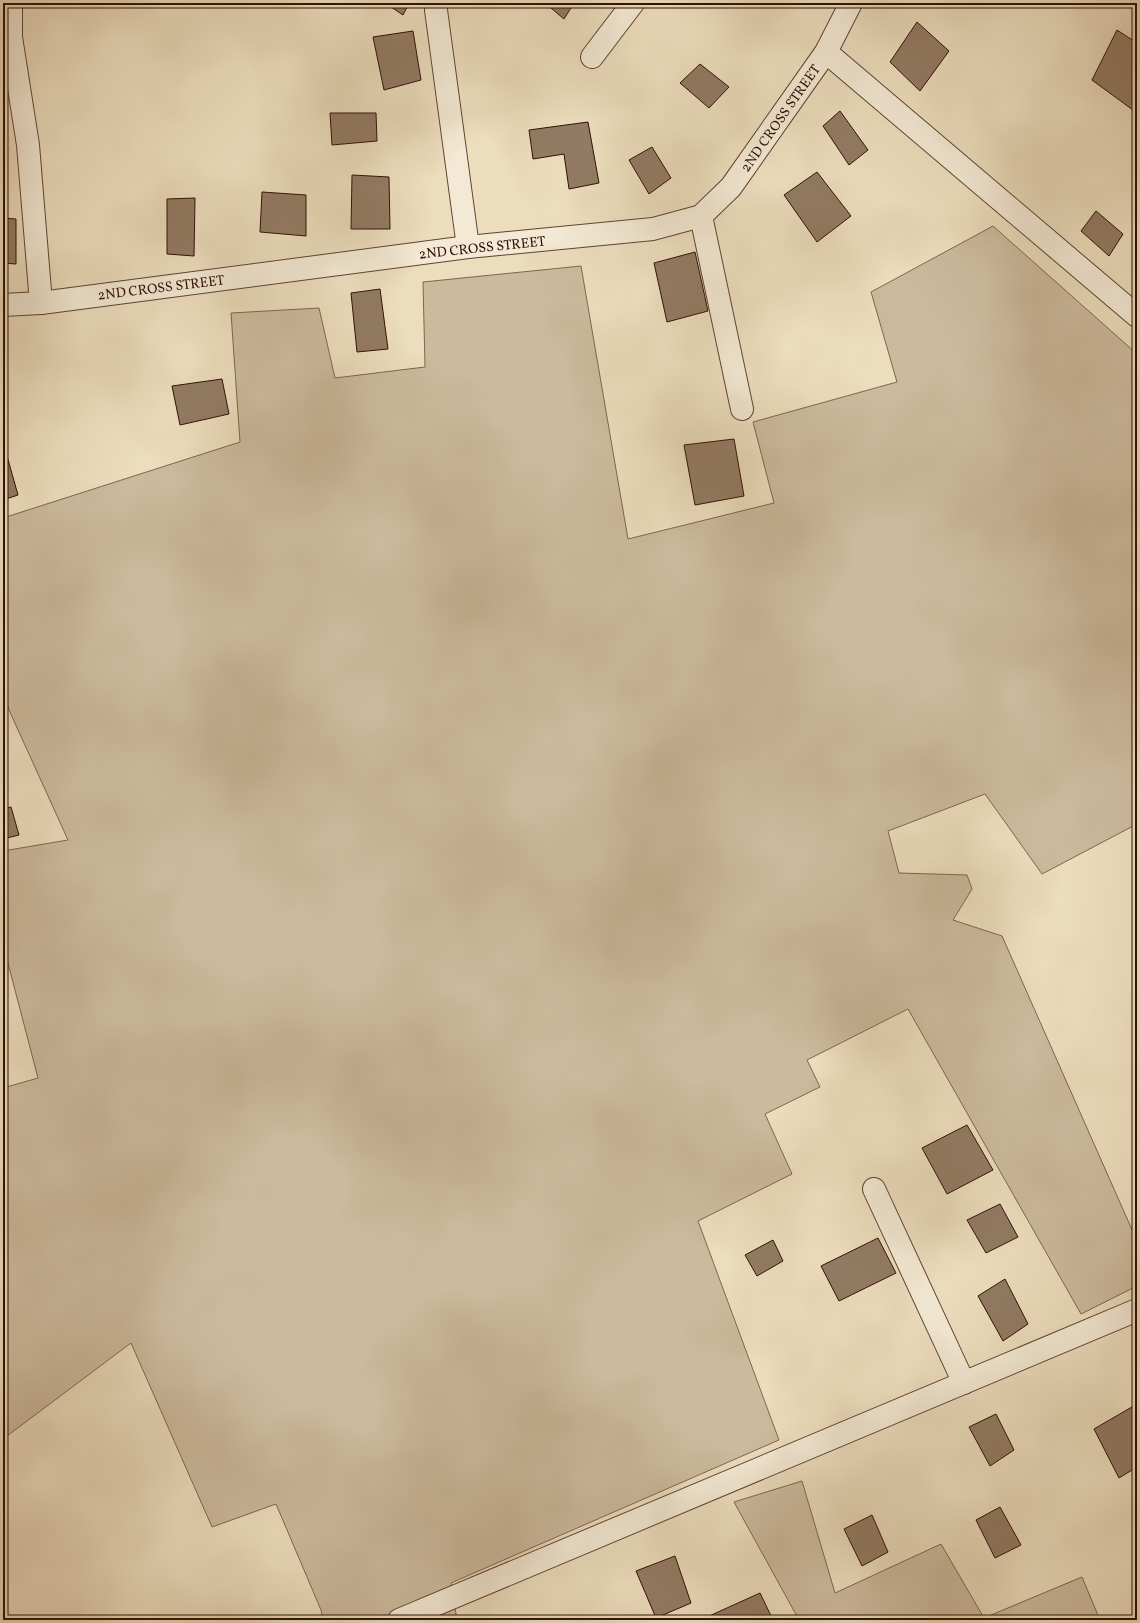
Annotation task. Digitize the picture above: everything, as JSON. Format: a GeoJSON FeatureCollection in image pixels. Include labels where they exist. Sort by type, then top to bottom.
{"type":"FeatureCollection","features":[{"type":"Feature","properties":{"kind":"street"},"geometry":{"type":"LineString","coordinates":[[11,3],[7,38],[28,145],[40,303]]}},
{"type":"Feature","properties":{"kind":"street"},"geometry":{"type":"LineString","coordinates":[[592,57],[633,3]]}},
{"type":"Feature","properties":{"kind":"street","name":"2ND CROSS STREET"},"geometry":{"type":"LineString","coordinates":[[3,305],[40,303],[468,247],[653,229],[701,216],[731,187],[826,52],[851,3]]}},
{"type":"Feature","properties":{"kind":"street"},"geometry":{"type":"LineString","coordinates":[[436,10],[468,247]]}},
{"type":"Feature","properties":{"kind":"street"},"geometry":{"type":"LineString","coordinates":[[826,52],[1137,316]]}},
{"type":"Feature","properties":{"kind":"street"},"geometry":{"type":"LineString","coordinates":[[701,216],[742,410]]}},
{"type":"Feature","properties":{"kind":"street"},"geometry":{"type":"LineString","coordinates":[[874,1189],[964,1383]]}},
{"type":"Feature","properties":{"kind":"street"},"geometry":{"type":"LineString","coordinates":[[399,1620],[1137,1310]]}},
{"type":"Feature","properties":{"kind":"shaded area"},"geometry":{"type":"Polygon","coordinates":[[[993,226],[1137,354],[1137,824],[1042,874],[985,794],[888,831],[899,873],[967,875],[972,889],[953,920],[1002,936],[1137,1241],[1137,1286],[1081,1314],[908,1009],[807,1060],[820,1087],[765,1114],[792,1174],[698,1221],[779,1440],[451,1583],[457,1620],[323,1620],[321,1610],[276,1504],[212,1527],[131,1343],[3,1439],[3,1088],[38,1078],[3,944],[3,851],[68,840],[9,710],[3,689],[3,518],[240,442],[231,313],[319,308],[335,378],[425,367],[423,282],[581,266],[628,539],[774,503],[753,422],[897,382],[871,292],[993,226]]]}},
{"type":"Feature","properties":{"kind":"shaded area"},"geometry":{"type":"Polygon","coordinates":[[[802,1481],[835,1593],[941,1544],[984,1618],[1082,1577],[1100,1620],[799,1620],[734,1502],[802,1481]]]}},
{"type":"Feature","properties":{"kind":"building"},"geometry":{"type":"Polygon","coordinates":[[[385,3],[409,3],[403,15],[385,3]]]}},
{"type":"Feature","properties":{"kind":"building"},"geometry":{"type":"Polygon","coordinates":[[[545,3],[574,3],[564,19],[545,3]]]}},
{"type":"Feature","properties":{"kind":"building"},"geometry":{"type":"Polygon","coordinates":[[[917,22],[949,51],[920,91],[890,62],[917,22]]]}},
{"type":"Feature","properties":{"kind":"building"},"geometry":{"type":"Polygon","coordinates":[[[1117,30],[1137,43],[1137,113],[1092,80],[1117,30]]]}},
{"type":"Feature","properties":{"kind":"building"},"geometry":{"type":"Polygon","coordinates":[[[413,31],[421,80],[384,90],[373,37],[413,31]]]}},
{"type":"Feature","properties":{"kind":"building"},"geometry":{"type":"Polygon","coordinates":[[[700,64],[729,87],[709,108],[680,83],[700,64]]]}},
{"type":"Feature","properties":{"kind":"building"},"geometry":{"type":"Polygon","coordinates":[[[840,111],[868,150],[849,165],[823,126],[840,111]]]}},
{"type":"Feature","properties":{"kind":"building"},"geometry":{"type":"Polygon","coordinates":[[[330,113],[376,113],[377,141],[332,145],[330,113]]]}},
{"type":"Feature","properties":{"kind":"building"},"geometry":{"type":"Polygon","coordinates":[[[588,122],[599,183],[569,189],[564,154],[533,159],[529,130],[588,122]]]}},
{"type":"Feature","properties":{"kind":"building"},"geometry":{"type":"Polygon","coordinates":[[[652,147],[671,178],[649,194],[629,160],[652,147]]]}},
{"type":"Feature","properties":{"kind":"building"},"geometry":{"type":"Polygon","coordinates":[[[817,172],[851,216],[817,242],[784,195],[817,172]]]}},
{"type":"Feature","properties":{"kind":"building"},"geometry":{"type":"Polygon","coordinates":[[[352,175],[389,177],[390,229],[351,229],[352,175]]]}},
{"type":"Feature","properties":{"kind":"building"},"geometry":{"type":"Polygon","coordinates":[[[262,192],[306,195],[306,236],[260,232],[262,192]]]}},
{"type":"Feature","properties":{"kind":"building"},"geometry":{"type":"Polygon","coordinates":[[[195,198],[194,256],[167,254],[167,199],[195,198]]]}},
{"type":"Feature","properties":{"kind":"building"},"geometry":{"type":"Polygon","coordinates":[[[1096,211],[1123,234],[1109,256],[1081,231],[1096,211]]]}},
{"type":"Feature","properties":{"kind":"building"},"geometry":{"type":"Polygon","coordinates":[[[3,218],[16,219],[16,264],[3,263],[3,218]]]}},
{"type":"Feature","properties":{"kind":"building"},"geometry":{"type":"Polygon","coordinates":[[[695,252],[708,311],[667,322],[654,263],[695,252]]]}},
{"type":"Feature","properties":{"kind":"building"},"geometry":{"type":"Polygon","coordinates":[[[380,289],[388,349],[357,352],[351,293],[380,289]]]}},
{"type":"Feature","properties":{"kind":"building"},"geometry":{"type":"Polygon","coordinates":[[[222,379],[229,414],[180,425],[172,386],[222,379]]]}},
{"type":"Feature","properties":{"kind":"building"},"geometry":{"type":"Polygon","coordinates":[[[734,439],[744,496],[695,505],[684,445],[734,439]]]}},
{"type":"Feature","properties":{"kind":"building"},"geometry":{"type":"Polygon","coordinates":[[[7,456],[18,495],[3,500],[3,458],[7,456]]]}},
{"type":"Feature","properties":{"kind":"building"},"geometry":{"type":"Polygon","coordinates":[[[11,807],[19,835],[3,839],[3,809],[11,807]]]}},
{"type":"Feature","properties":{"kind":"building"},"geometry":{"type":"Polygon","coordinates":[[[967,1125],[993,1170],[947,1194],[922,1148],[967,1125]]]}},
{"type":"Feature","properties":{"kind":"building"},"geometry":{"type":"Polygon","coordinates":[[[1000,1204],[1018,1237],[986,1253],[967,1220],[1000,1204]]]}},
{"type":"Feature","properties":{"kind":"building"},"geometry":{"type":"Polygon","coordinates":[[[878,1238],[896,1273],[839,1301],[821,1266],[878,1238]]]}},
{"type":"Feature","properties":{"kind":"building"},"geometry":{"type":"Polygon","coordinates":[[[773,1240],[783,1261],[757,1276],[745,1255],[773,1240]]]}},
{"type":"Feature","properties":{"kind":"building"},"geometry":{"type":"Polygon","coordinates":[[[1005,1279],[1028,1324],[1003,1341],[978,1296],[1005,1279]]]}},
{"type":"Feature","properties":{"kind":"building"},"geometry":{"type":"Polygon","coordinates":[[[1137,1404],[1137,1467],[1119,1478],[1094,1429],[1137,1404]]]}},
{"type":"Feature","properties":{"kind":"building"},"geometry":{"type":"Polygon","coordinates":[[[996,1414],[1014,1450],[990,1466],[969,1427],[996,1414]]]}},
{"type":"Feature","properties":{"kind":"building"},"geometry":{"type":"Polygon","coordinates":[[[1000,1507],[1021,1545],[995,1558],[976,1520],[1000,1507]]]}},
{"type":"Feature","properties":{"kind":"building"},"geometry":{"type":"Polygon","coordinates":[[[872,1515],[888,1552],[862,1566],[844,1529],[872,1515]]]}},
{"type":"Feature","properties":{"kind":"building"},"geometry":{"type":"Polygon","coordinates":[[[675,1556],[691,1603],[656,1618],[636,1571],[675,1556]]]}},
{"type":"Feature","properties":{"kind":"building"},"geometry":{"type":"Polygon","coordinates":[[[760,1593],[773,1620],[709,1620],[707,1617],[760,1593]]]}}]}
